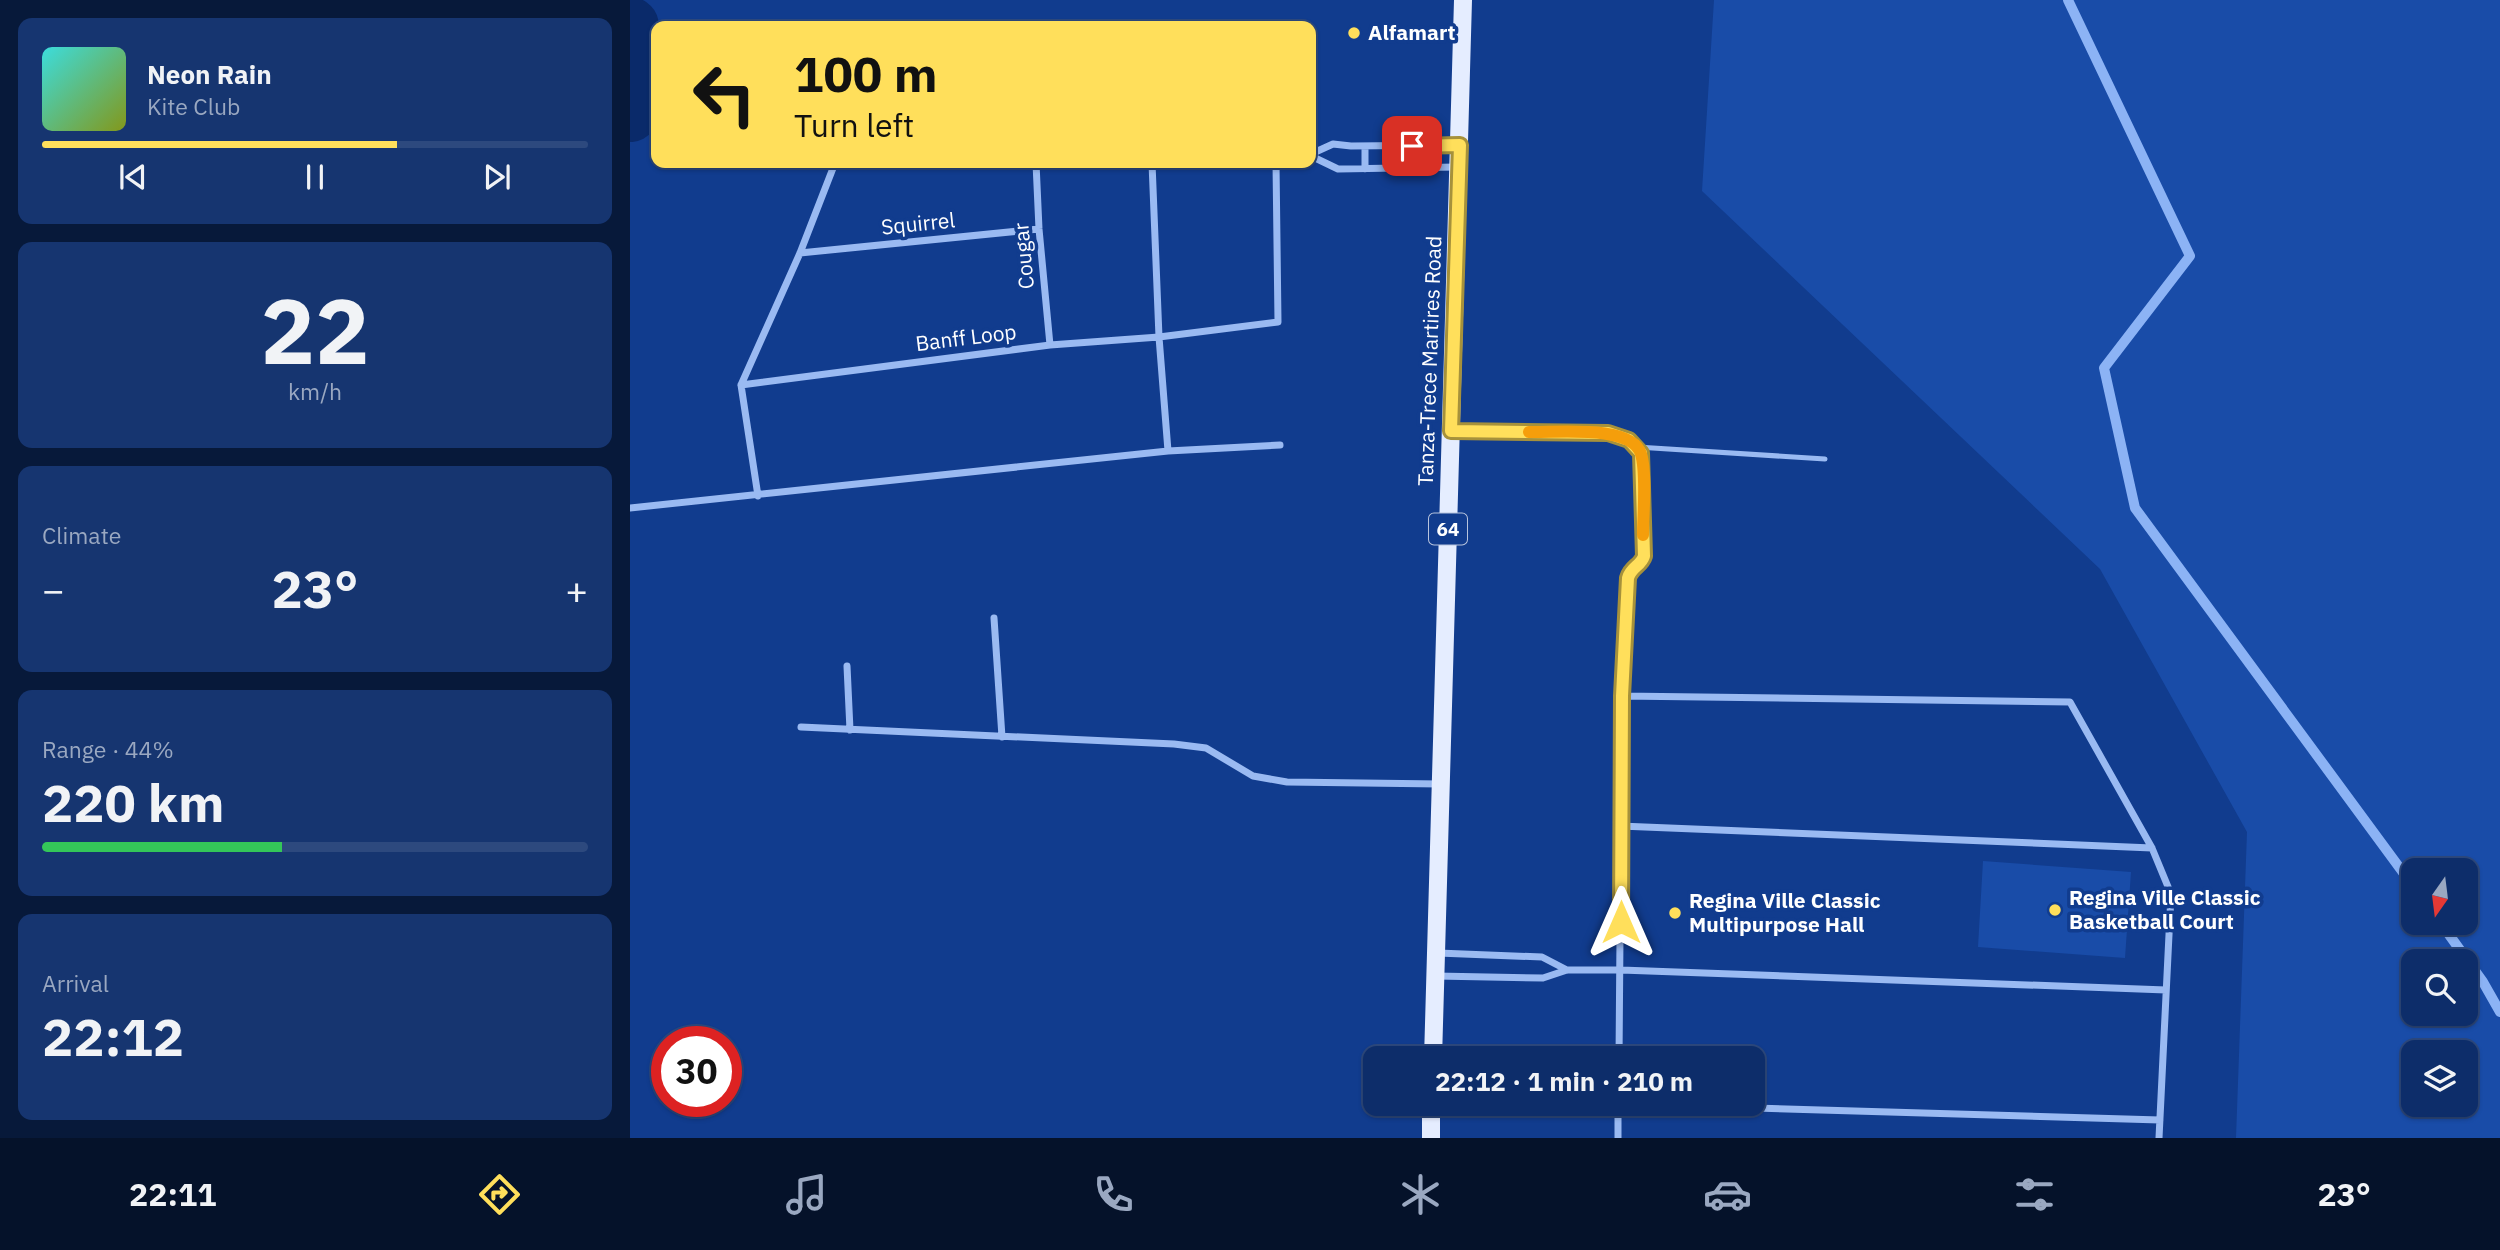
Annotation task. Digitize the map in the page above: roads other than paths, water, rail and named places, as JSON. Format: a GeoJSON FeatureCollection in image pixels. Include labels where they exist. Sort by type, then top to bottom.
{"type":"FeatureCollection","features":[{"type":"Feature","properties":{"kind":"main road","name":"Tanza-Trece Martires Road"},"geometry":{"type":"LineString","coordinates":[[1433,1046],[1463,0]]}},
{"type":"Feature","properties":{"kind":"main road"},"geometry":{"type":"LineString","coordinates":[[1430,1138],[1431,1116]]}},
{"type":"Feature","properties":{"kind":"street"},"geometry":{"type":"LineString","coordinates":[[1316,152],[1333,144],[1460,145]]}},
{"type":"Feature","properties":{"kind":"street"},"geometry":{"type":"LineString","coordinates":[[1365,146],[1365,169]]}},
{"type":"Feature","properties":{"kind":"street"},"geometry":{"type":"LineString","coordinates":[[1316,158],[1338,169],[1459,167]]}},
{"type":"Feature","properties":{"kind":"street"},"geometry":{"type":"LineString","coordinates":[[758,496],[741,385],[800,253],[833,168]]}},
{"type":"Feature","properties":{"kind":"street","name":"Cougar"},"geometry":{"type":"LineString","coordinates":[[1036,168],[1050,345]]}},
{"type":"Feature","properties":{"kind":"street"},"geometry":{"type":"LineString","coordinates":[[1152,168],[1159,337],[1168,452]]}},
{"type":"Feature","properties":{"kind":"street","name":"Banff Loop"},"geometry":{"type":"LineString","coordinates":[[741,385],[1050,345],[1159,337],[1278,322],[1276,168]]}},
{"type":"Feature","properties":{"kind":"street","name":"Squirrel"},"geometry":{"type":"LineString","coordinates":[[800,253],[1039,229]]}},
{"type":"Feature","properties":{"kind":"street"},"geometry":{"type":"LineString","coordinates":[[1451,431],[1608,433],[1629,440],[1641,453],[1644,556],[1642,561],[1632,568],[1628,578],[1622,696],[1619,1046]]}},
{"type":"Feature","properties":{"kind":"street"},"geometry":{"type":"LineString","coordinates":[[630,508],[1168,452],[1280,446]]}},
{"type":"Feature","properties":{"kind":"street"},"geometry":{"type":"LineString","coordinates":[[994,618],[1002,737]]}},
{"type":"Feature","properties":{"kind":"street"},"geometry":{"type":"LineString","coordinates":[[848,666],[850,730]]}},
{"type":"Feature","properties":{"kind":"street"},"geometry":{"type":"LineString","coordinates":[[1622,696],[2070,702],[2152,848],[2171,894],[2159,1138]]}},
{"type":"Feature","properties":{"kind":"street"},"geometry":{"type":"LineString","coordinates":[[801,727],[1174,744],[1206,748],[1253,776],[1287,782],[1441,784]]}},
{"type":"Feature","properties":{"kind":"street"},"geometry":{"type":"LineString","coordinates":[[1620,826],[2152,848]]}},
{"type":"Feature","properties":{"kind":"street"},"geometry":{"type":"LineString","coordinates":[[1436,953],[1542,957],[1567,970]]}},
{"type":"Feature","properties":{"kind":"street"},"geometry":{"type":"LineString","coordinates":[[1435,976],[1542,978],[1567,970],[1621,970],[2166,990]]}},
{"type":"Feature","properties":{"kind":"street"},"geometry":{"type":"LineString","coordinates":[[1618,1138],[1618,1104],[2160,1120]]}},
{"type":"Feature","properties":{"kind":"lane"},"geometry":{"type":"LineString","coordinates":[[1637,447],[1825,459]]}},
{"type":"Feature","properties":{"kind":"waterway"},"geometry":{"type":"LineString","coordinates":[[2068,0],[2190,256],[2104,368],[2135,508],[2401,870]]}},
{"type":"Feature","properties":{"kind":"waterway"},"geometry":{"type":"LineString","coordinates":[[630,26],[640,81],[630,113]]}},
{"type":"Feature","properties":{"kind":"waterway"},"geometry":{"type":"LineString","coordinates":[[2449,935],[2483,982],[2500,1012]]}},
{"type":"Feature","properties":{"kind":"place","name":"Alfamart"},"geometry":{"type":"Point","coordinates":[1354,33]}},
{"type":"Feature","properties":{"kind":"place","name":"Regina Ville Classic Basketball Court"},"geometry":{"type":"Point","coordinates":[2055,910]}},
{"type":"Feature","properties":{"kind":"place","name":"Regina Ville Classic Multipurpose Hall"},"geometry":{"type":"Point","coordinates":[1675,913]}}]}
